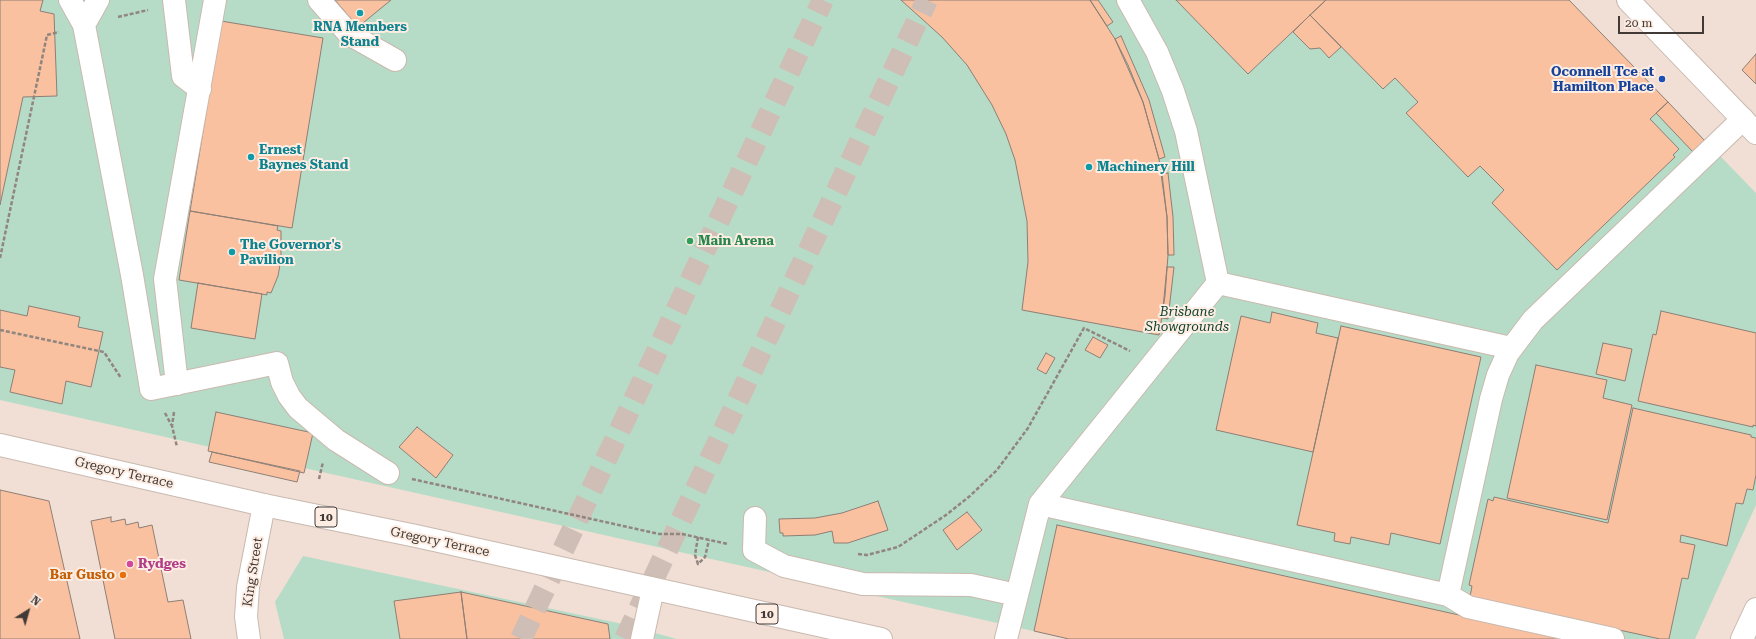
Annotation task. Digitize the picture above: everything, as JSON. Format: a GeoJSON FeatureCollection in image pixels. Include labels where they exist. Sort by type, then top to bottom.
{"type":"FeatureCollection","features":[{"type":"Feature","properties":{"kind":"street"},"geometry":{"type":"LineString","coordinates":[[70,0],[84,25],[132,275],[151,389],[277,362],[282,382],[289,396],[298,408],[336,440],[388,473]]}},
{"type":"Feature","properties":{"kind":"street"},"geometry":{"type":"LineString","coordinates":[[84,25],[98,0]]}},
{"type":"Feature","properties":{"kind":"street"},"geometry":{"type":"LineString","coordinates":[[174,0],[183,76],[200,89]]}},
{"type":"Feature","properties":{"kind":"street"},"geometry":{"type":"LineString","coordinates":[[177,384],[165,279],[215,0]]}},
{"type":"Feature","properties":{"kind":"street"},"geometry":{"type":"LineString","coordinates":[[318,0],[349,34],[395,60]]}},
{"type":"Feature","properties":{"kind":"street"},"geometry":{"type":"LineString","coordinates":[[1128,0],[1157,52],[1173,91],[1186,131],[1218,283]]}},
{"type":"Feature","properties":{"kind":"street"},"geometry":{"type":"LineString","coordinates":[[1448,595],[1491,399],[1498,376],[1511,348],[1533,320],[1749,126],[1628,0]]}},
{"type":"Feature","properties":{"kind":"street"},"geometry":{"type":"LineString","coordinates":[[1218,283],[1511,348]]}},
{"type":"Feature","properties":{"kind":"street"},"geometry":{"type":"LineString","coordinates":[[1006,639],[1040,504],[1218,283]]}},
{"type":"Feature","properties":{"kind":"street","name":"Gregory Terrace"},"geometry":{"type":"LineString","coordinates":[[0,445],[264,505],[881,639]]}},
{"type":"Feature","properties":{"kind":"street"},"geometry":{"type":"LineString","coordinates":[[1040,504],[1448,595],[1468,607],[1613,639]]}},
{"type":"Feature","properties":{"kind":"street","name":"King Street"},"geometry":{"type":"LineString","coordinates":[[249,639],[246,616],[248,587],[264,505]]}},
{"type":"Feature","properties":{"kind":"street"},"geometry":{"type":"LineString","coordinates":[[755,518],[754,550],[784,566],[863,584],[971,585],[1016,595]]}},
{"type":"Feature","properties":{"kind":"street"},"geometry":{"type":"LineString","coordinates":[[642,639],[653,589]]}},
{"type":"Feature","properties":{"kind":"street"},"geometry":{"type":"LineString","coordinates":[[1742,639],[1756,608]]}},
{"type":"Feature","properties":{"kind":"path"},"geometry":{"type":"LineString","coordinates":[[128,14],[150,9]]}},
{"type":"Feature","properties":{"kind":"path"},"geometry":{"type":"LineString","coordinates":[[0,258],[47,35],[84,25]]}},
{"type":"Feature","properties":{"kind":"path"},"geometry":{"type":"LineString","coordinates":[[867,555],[898,548],[970,496],[997,470],[1028,428],[1084,328],[1126,349]]}},
{"type":"Feature","properties":{"kind":"path"},"geometry":{"type":"LineString","coordinates":[[0,330],[104,352],[119,374]]}},
{"type":"Feature","properties":{"kind":"path"},"geometry":{"type":"LineString","coordinates":[[177,384],[172,426],[177,447]]}},
{"type":"Feature","properties":{"kind":"path"},"geometry":{"type":"LineString","coordinates":[[319,479],[324,458]]}},
{"type":"Feature","properties":{"kind":"path"},"geometry":{"type":"LineString","coordinates":[[388,473],[659,534],[682,534],[754,550]]}},
{"type":"Feature","properties":{"kind":"path"},"geometry":{"type":"LineString","coordinates":[[698,537],[695,555],[698,564],[705,557],[709,540]]}},
{"type":"Feature","properties":{"kind":"green space","name":"Brisbane Showgrounds"},"geometry":{"type":"Polygon","coordinates":[[[0,0],[1569,0],[1756,193],[1756,505],[1695,639],[1069,639],[0,400],[0,0]]]}},
{"type":"Feature","properties":{"kind":"green space"},"geometry":{"type":"Polygon","coordinates":[[[303,556],[618,623],[677,639],[284,639],[275,602],[303,556]]]}},
{"type":"Feature","properties":{"kind":"building"},"geometry":{"type":"Polygon","coordinates":[[[0,0],[43,0],[40,11],[54,14],[57,96],[23,97],[0,205],[0,0]]]}},
{"type":"Feature","properties":{"kind":"building","name":"RNA Members Stand"},"geometry":{"type":"Polygon","coordinates":[[[335,0],[391,0],[358,27],[335,0]]]}},
{"type":"Feature","properties":{"kind":"building","name":"Machinery Hill"},"geometry":{"type":"Polygon","coordinates":[[[901,0],[1090,0],[1115,39],[1128,65],[1143,102],[1159,159],[1167,217],[1168,255],[1165,296],[1159,335],[1022,310],[1028,262],[1027,221],[1015,160],[1006,134],[992,105],[967,65],[942,37],[901,0]]]}},
{"type":"Feature","properties":{"kind":"building"},"geometry":{"type":"Polygon","coordinates":[[[1090,0],[1098,0],[1113,22],[1107,26],[1090,0]]]}},
{"type":"Feature","properties":{"kind":"building"},"geometry":{"type":"Polygon","coordinates":[[[1176,0],[1326,0],[1248,74],[1176,0]]]}},
{"type":"Feature","properties":{"kind":"building"},"geometry":{"type":"Polygon","coordinates":[[[1326,0],[1569,0],[1668,102],[1650,119],[1679,149],[1673,155],[1675,157],[1557,270],[1492,203],[1504,190],[1480,166],[1468,177],[1406,113],[1418,102],[1395,78],[1383,89],[1310,15],[1326,0]]]}},
{"type":"Feature","properties":{"kind":"building"},"geometry":{"type":"Polygon","coordinates":[[[1310,15],[1341,47],[1329,58],[1320,48],[1310,49],[1293,32],[1310,15]]]}},
{"type":"Feature","properties":{"kind":"building","name":"Ernest Baynes Stand"},"geometry":{"type":"Polygon","coordinates":[[[221,21],[323,38],[292,228],[190,211],[221,21]]]}},
{"type":"Feature","properties":{"kind":"building"},"geometry":{"type":"Polygon","coordinates":[[[1121,36],[1149,100],[1165,157],[1159,159],[1143,102],[1115,39],[1121,36]]]}},
{"type":"Feature","properties":{"kind":"building"},"geometry":{"type":"Polygon","coordinates":[[[1756,54],[1756,84],[1742,70],[1756,54]]]}},
{"type":"Feature","properties":{"kind":"building"},"geometry":{"type":"Polygon","coordinates":[[[1668,102],[1705,141],[1693,152],[1656,113],[1668,102]]]}},
{"type":"Feature","properties":{"kind":"building"},"geometry":{"type":"Polygon","coordinates":[[[1168,173],[1173,217],[1174,255],[1168,255],[1167,217],[1162,174],[1168,173]]]}},
{"type":"Feature","properties":{"kind":"building","name":"The Governor's Pavilion"},"geometry":{"type":"Polygon","coordinates":[[[190,211],[278,226],[277,230],[281,231],[281,259],[278,276],[271,293],[267,292],[267,295],[179,280],[190,211]]]}},
{"type":"Feature","properties":{"kind":"building"},"geometry":{"type":"Polygon","coordinates":[[[1167,267],[1174,267],[1168,319],[1162,318],[1167,267]]]}},
{"type":"Feature","properties":{"kind":"building"},"geometry":{"type":"Polygon","coordinates":[[[198,283],[262,294],[255,339],[191,328],[198,283]]]}},
{"type":"Feature","properties":{"kind":"building"},"geometry":{"type":"Polygon","coordinates":[[[29,306],[80,317],[78,327],[103,332],[91,387],[66,381],[62,404],[10,392],[15,370],[0,367],[0,310],[27,316],[29,306]]]}},
{"type":"Feature","properties":{"kind":"building"},"geometry":{"type":"Polygon","coordinates":[[[1661,311],[1756,333],[1756,426],[1753,425],[1753,427],[1638,401],[1653,334],[1656,335],[1661,311]]]}},
{"type":"Feature","properties":{"kind":"building"},"geometry":{"type":"Polygon","coordinates":[[[1272,312],[1318,323],[1316,333],[1338,338],[1313,452],[1216,430],[1241,316],[1270,323],[1272,312]]]}},
{"type":"Feature","properties":{"kind":"building"},"geometry":{"type":"Polygon","coordinates":[[[1341,326],[1481,357],[1440,544],[1391,533],[1389,545],[1351,537],[1350,544],[1334,541],[1335,533],[1297,525],[1341,326]]]}},
{"type":"Feature","properties":{"kind":"building"},"geometry":{"type":"Polygon","coordinates":[[[1093,337],[1108,345],[1100,358],[1085,350],[1093,337]]]}},
{"type":"Feature","properties":{"kind":"building"},"geometry":{"type":"Polygon","coordinates":[[[1603,343],[1632,349],[1625,381],[1596,374],[1603,343]]]}},
{"type":"Feature","properties":{"kind":"building"},"geometry":{"type":"Polygon","coordinates":[[[1046,353],[1055,358],[1046,374],[1037,369],[1046,353]]]}},
{"type":"Feature","properties":{"kind":"building"},"geometry":{"type":"Polygon","coordinates":[[[1536,365],[1607,380],[1603,398],[1632,405],[1607,520],[1507,498],[1536,365]]]}},
{"type":"Feature","properties":{"kind":"building"},"geometry":{"type":"Polygon","coordinates":[[[1633,408],[1751,435],[1751,437],[1756,438],[1756,475],[1753,490],[1747,489],[1743,504],[1736,503],[1727,546],[1681,535],[1680,542],[1695,545],[1688,579],[1682,578],[1669,639],[1660,639],[1470,597],[1472,586],[1469,585],[1488,499],[1493,501],[1494,497],[1608,523],[1633,408]]]}},
{"type":"Feature","properties":{"kind":"building"},"geometry":{"type":"Polygon","coordinates":[[[216,412],[313,433],[304,473],[208,451],[216,412]]]}},
{"type":"Feature","properties":{"kind":"building"},"geometry":{"type":"Polygon","coordinates":[[[417,427],[453,455],[436,478],[399,447],[417,427]]]}},
{"type":"Feature","properties":{"kind":"building"},"geometry":{"type":"Polygon","coordinates":[[[212,452],[300,471],[297,482],[209,462],[212,452]]]}},
{"type":"Feature","properties":{"kind":"building"},"geometry":{"type":"Polygon","coordinates":[[[0,490],[49,501],[80,639],[0,639],[0,490]]]}},
{"type":"Feature","properties":{"kind":"building"},"geometry":{"type":"Polygon","coordinates":[[[878,501],[888,530],[848,543],[834,543],[832,531],[815,535],[783,536],[783,533],[780,533],[779,519],[815,518],[842,513],[878,501]]]}},
{"type":"Feature","properties":{"kind":"building"},"geometry":{"type":"Polygon","coordinates":[[[967,512],[982,530],[957,550],[943,530],[967,512]]]}},
{"type":"Feature","properties":{"kind":"building","name":"Rydges"},"geometry":{"type":"Polygon","coordinates":[[[111,517],[111,522],[125,519],[126,525],[138,522],[139,528],[152,525],[168,602],[183,600],[191,639],[115,639],[91,521],[111,517]]]}},
{"type":"Feature","properties":{"kind":"building"},"geometry":{"type":"Polygon","coordinates":[[[1057,525],[1566,639],[1069,639],[1034,631],[1057,525]]]}},
{"type":"Feature","properties":{"kind":"building"},"geometry":{"type":"Polygon","coordinates":[[[461,592],[608,624],[610,639],[467,639],[461,592]]]}},
{"type":"Feature","properties":{"kind":"building"},"geometry":{"type":"Polygon","coordinates":[[[461,592],[467,639],[400,639],[394,601],[461,592]]]}},
{"type":"Feature","properties":{"kind":"tunnel"},"geometry":{"type":"LineString","coordinates":[[521,639],[823,0]]}},
{"type":"Feature","properties":{"kind":"tunnel"},"geometry":{"type":"LineString","coordinates":[[625,639],[927,0]]}},
{"type":"Feature","properties":{"kind":"place","name":"RNA Members Stand"},"geometry":{"type":"Point","coordinates":[360,13]}},
{"type":"Feature","properties":{"kind":"place","name":"Oconnell Tce at Hamilton Place"},"geometry":{"type":"Point","coordinates":[1662,79]}},
{"type":"Feature","properties":{"kind":"place","name":"Ernest Baynes Stand"},"geometry":{"type":"Point","coordinates":[251,157]}},
{"type":"Feature","properties":{"kind":"place","name":"Machinery Hill"},"geometry":{"type":"Point","coordinates":[1089,167]}},
{"type":"Feature","properties":{"kind":"place","name":"Main Arena"},"geometry":{"type":"Point","coordinates":[690,241]}},
{"type":"Feature","properties":{"kind":"place","name":"The Governor's Pavilion"},"geometry":{"type":"Point","coordinates":[232,252]}},
{"type":"Feature","properties":{"kind":"place","name":"Rydges"},"geometry":{"type":"Point","coordinates":[130,564]}},
{"type":"Feature","properties":{"kind":"place","name":"Bar Gusto"},"geometry":{"type":"Point","coordinates":[123,575]}}]}
